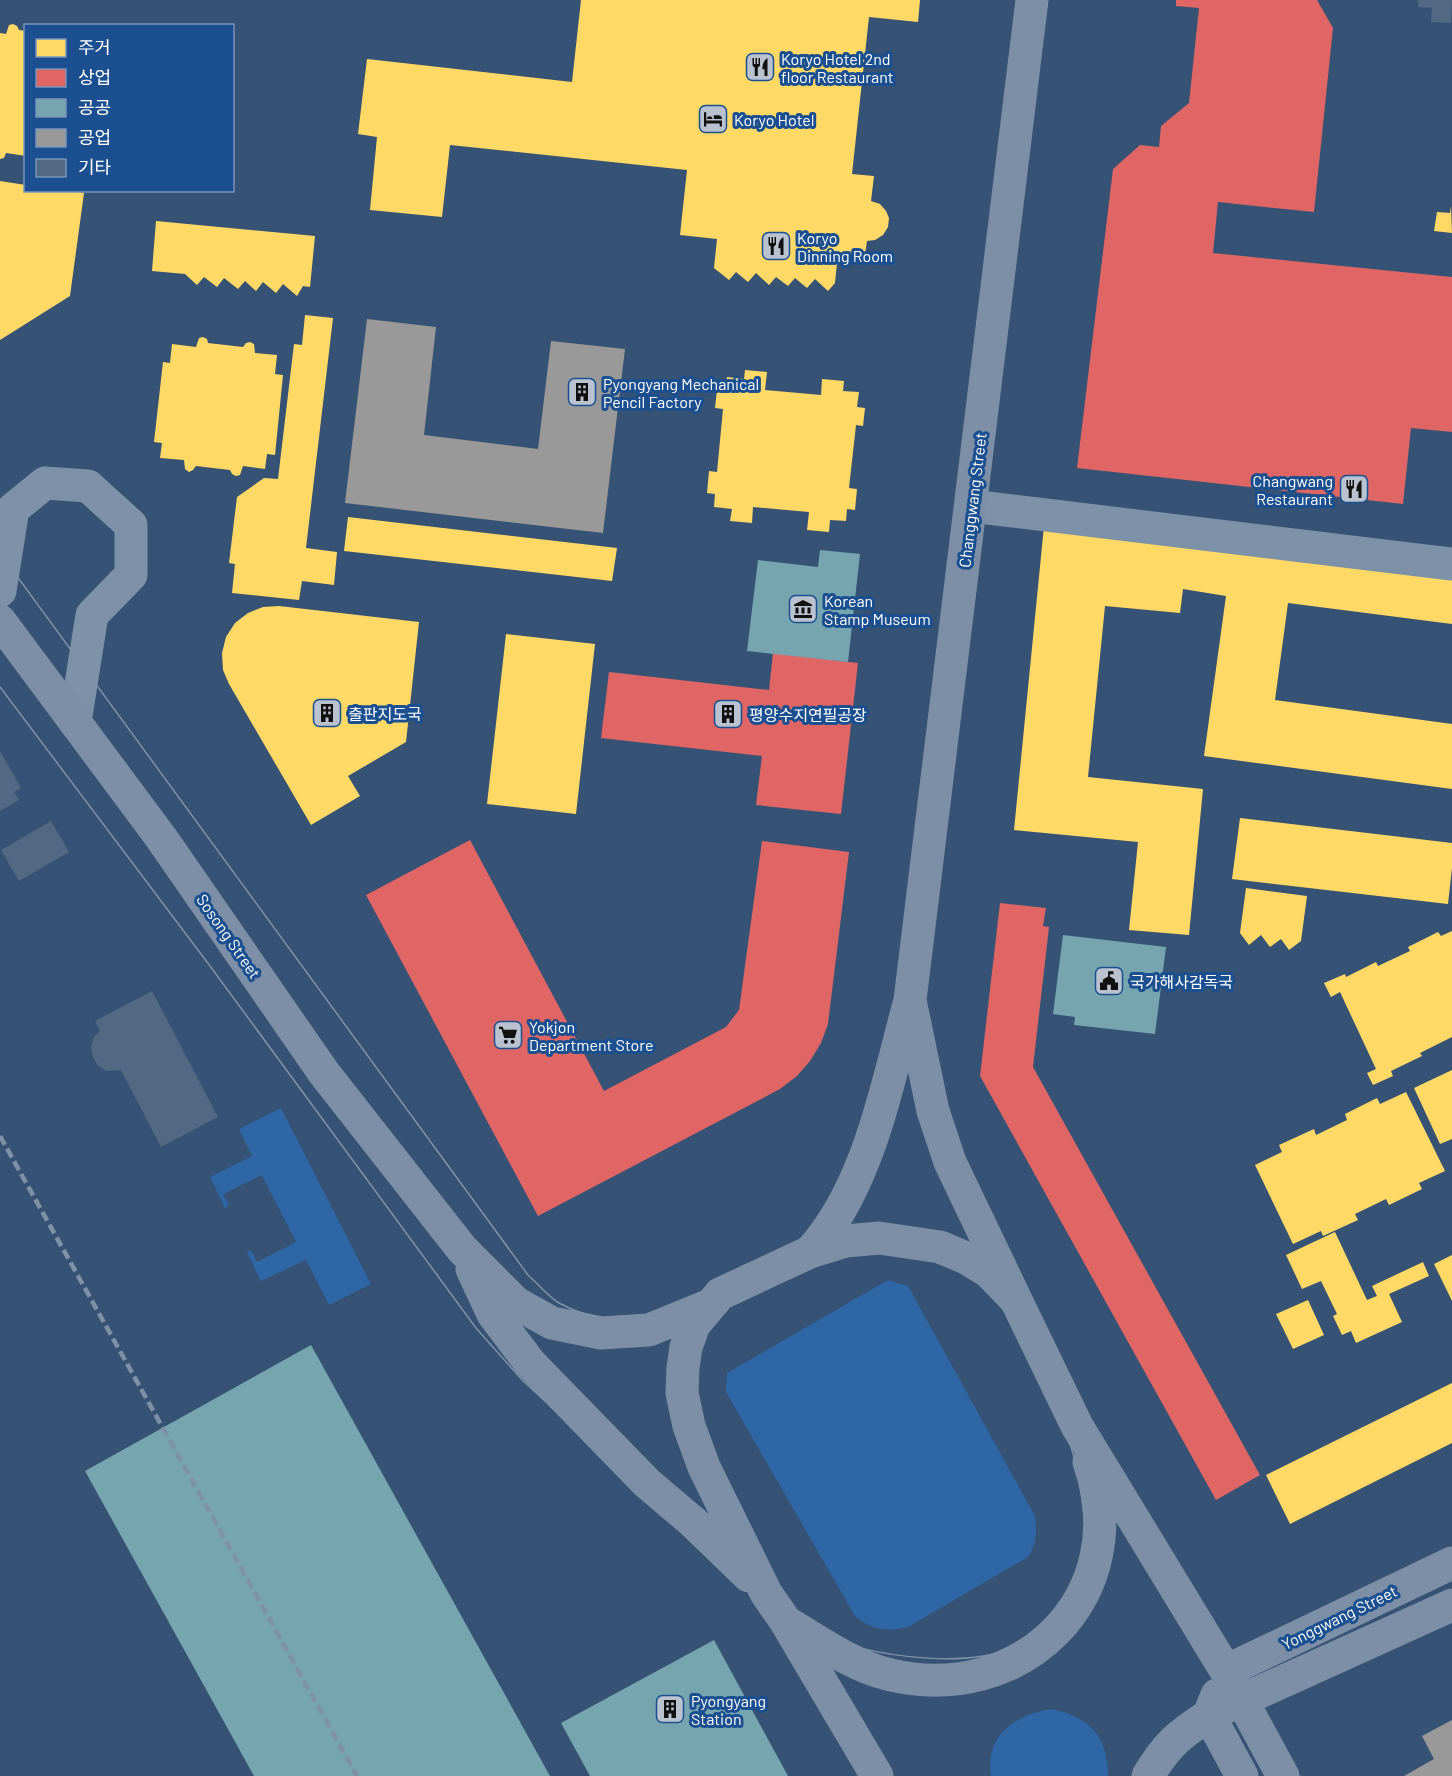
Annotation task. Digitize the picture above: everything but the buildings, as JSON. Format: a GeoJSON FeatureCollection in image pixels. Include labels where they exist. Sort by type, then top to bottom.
{"type":"FeatureCollection","features":[{"type":"Feature","properties":{"kind":"main road","name":"Changgwang Street"},"geometry":{"type":"LineString","coordinates":[[910,1000],[1032,0]]}},
{"type":"Feature","properties":{"kind":"main road","name":"Sosong Street"},"geometry":{"type":"LineString","coordinates":[[0,621],[162,839],[324,1073],[462,1249]]}},
{"type":"Feature","properties":{"kind":"main road"},"geometry":{"type":"LineString","coordinates":[[810,1252],[826,1235],[846,1201],[874,1131],[910,1000]]}},
{"type":"Feature","properties":{"kind":"main road"},"geometry":{"type":"LineString","coordinates":[[910,1000],[933,1111],[950,1162],[1016,1300],[1077,1426],[1226,1671],[1282,1776]]}},
{"type":"Feature","properties":{"kind":"main road"},"geometry":{"type":"LineString","coordinates":[[877,1776],[786,1622],[766,1593],[704,1467],[689,1426],[682,1393],[686,1347],[694,1325],[720,1294],[810,1252],[846,1241],[879,1238],[940,1247],[966,1258],[989,1272],[1016,1300]]}},
{"type":"Feature","properties":{"kind":"main road"},"geometry":{"type":"LineString","coordinates":[[462,1249],[516,1303],[552,1323],[601,1333],[649,1330],[710,1305]]}},
{"type":"Feature","properties":{"kind":"main road"},"geometry":{"type":"LineString","coordinates":[[462,1249],[493,1314],[530,1363],[647,1483],[693,1522],[766,1593]]}},
{"type":"Feature","properties":{"kind":"main road"},"geometry":{"type":"LineString","coordinates":[[786,1622],[855,1661],[886,1674],[916,1679],[945,1680],[974,1676],[1023,1658],[1044,1643],[1077,1605],[1089,1583],[1097,1559],[1101,1534],[1096,1483],[1077,1426]]}},
{"type":"Feature","properties":{"kind":"main road","name":"Yonggwang Street"},"geometry":{"type":"LineString","coordinates":[[1226,1671],[1452,1563]]}},
{"type":"Feature","properties":{"kind":"main road"},"geometry":{"type":"LineString","coordinates":[[1148,1776],[1159,1758],[1178,1736],[1209,1715],[1452,1605]]}},
{"type":"Feature","properties":{"kind":"main road"},"geometry":{"type":"LineString","coordinates":[[1226,1671],[1209,1715],[1242,1776]]}},
{"type":"Feature","properties":{"kind":"street"},"geometry":{"type":"LineString","coordinates":[[0,591],[13,509],[45,483],[88,486],[131,525],[131,574],[92,615],[75,722]]}},
{"type":"Feature","properties":{"kind":"street"},"geometry":{"type":"LineString","coordinates":[[971,506],[1452,564]]}},
{"type":"Feature","properties":{"kind":"shaded area"},"geometry":{"type":"Polygon","coordinates":[[[281,1108],[371,1284],[329,1305],[306,1260],[261,1281],[247,1252],[251,1250],[257,1262],[296,1242],[262,1175],[223,1194],[229,1205],[225,1208],[210,1177],[252,1156],[239,1129],[281,1108]]]}},
{"type":"Feature","properties":{"kind":"shaded area"},"geometry":{"type":"Polygon","coordinates":[[[888,1280],[908,1286],[1035,1516],[1036,1532],[1035,1542],[1028,1557],[908,1627],[880,1629],[855,1616],[726,1392],[727,1373],[888,1280]]]}},
{"type":"Feature","properties":{"kind":"shaded area"},"geometry":{"type":"Polygon","coordinates":[[[1051,1709],[1076,1717],[1094,1730],[1105,1750],[1108,1776],[991,1776],[990,1762],[993,1749],[1005,1729],[1026,1716],[1051,1709]]]}},
{"type":"Feature","properties":{"kind":"tram line"},"geometry":{"type":"LineString","coordinates":[[0,553],[528,1275],[559,1303],[584,1314],[610,1320],[637,1321],[663,1316],[778,1256],[829,1235],[855,1229],[882,1227],[932,1232],[952,1241],[973,1258],[992,1281],[1008,1309],[1063,1427],[1076,1464],[1084,1519],[1085,1552],[1079,1578],[1066,1603],[1057,1614],[1036,1635],[1013,1648],[990,1655],[936,1658],[878,1652],[851,1646],[804,1628],[774,1609],[523,1381],[476,1328],[210,966],[0,687]]}},
{"type":"Feature","properties":{"kind":"railway"},"geometry":{"type":"LineString","coordinates":[[0,1136],[357,1776]]}},
{"type":"Feature","properties":{"kind":"place","name":"Koryo Hotel 2nd floor Restaurant"},"geometry":{"type":"Point","coordinates":[760,67]}},
{"type":"Feature","properties":{"kind":"place","name":"Koryo Hotel"},"geometry":{"type":"Point","coordinates":[713,119]}},
{"type":"Feature","properties":{"kind":"place","name":"Koryo Dinning Room"},"geometry":{"type":"Point","coordinates":[776,246]}},
{"type":"Feature","properties":{"kind":"place","name":"Pyongyang Mechanical Pencil Factory"},"geometry":{"type":"Point","coordinates":[582,392]}},
{"type":"Feature","properties":{"kind":"place","name":"Changwang Restaurant"},"geometry":{"type":"Point","coordinates":[1354,489]}},
{"type":"Feature","properties":{"kind":"place","name":"Korean Stamp Museum"},"geometry":{"type":"Point","coordinates":[803,609]}},
{"type":"Feature","properties":{"kind":"place","name":"출판지도국"},"geometry":{"type":"Point","coordinates":[327,713]}},
{"type":"Feature","properties":{"kind":"place","name":"평양수지연필공장"},"geometry":{"type":"Point","coordinates":[728,714]}},
{"type":"Feature","properties":{"kind":"place","name":"국가해사감독국"},"geometry":{"type":"Point","coordinates":[1109,981]}},
{"type":"Feature","properties":{"kind":"place","name":"Yokjon Department Store"},"geometry":{"type":"Point","coordinates":[508,1035]}},
{"type":"Feature","properties":{"kind":"place","name":"Pyongyang Station"},"geometry":{"type":"Point","coordinates":[670,1709]}}]}
